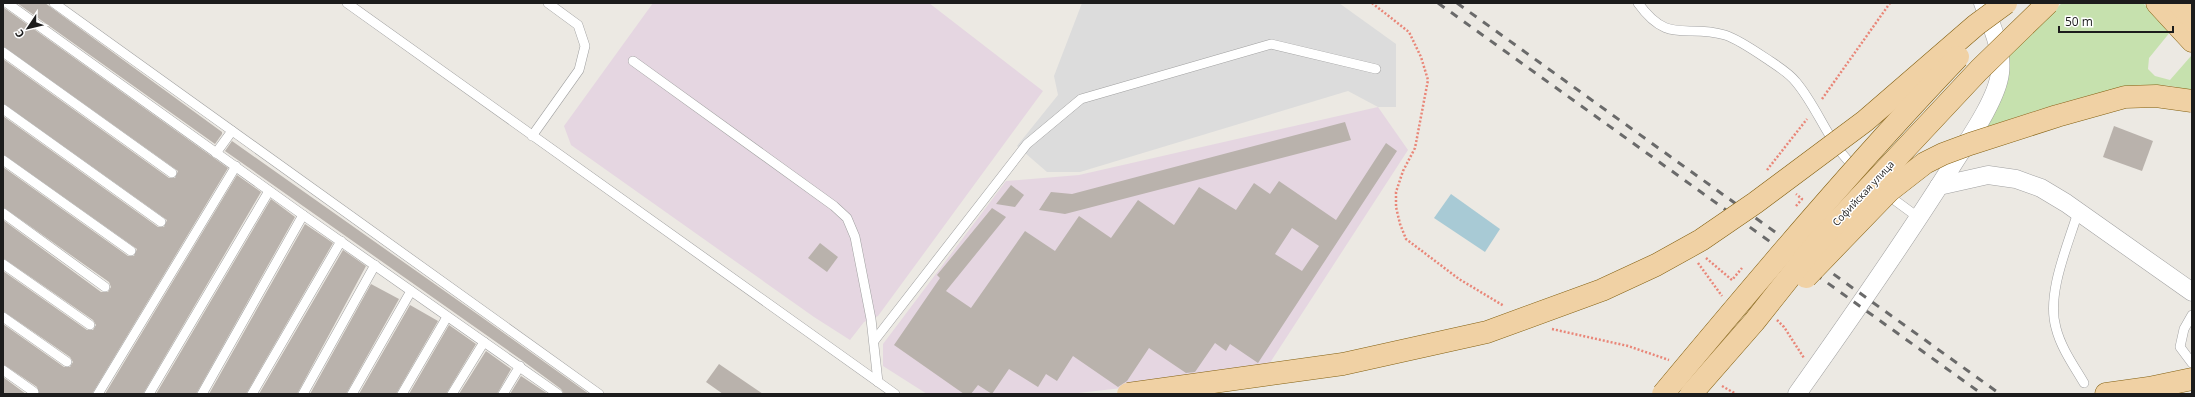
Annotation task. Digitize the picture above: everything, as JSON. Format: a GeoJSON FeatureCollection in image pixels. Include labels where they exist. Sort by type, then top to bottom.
{"type":"FeatureCollection","features":[{"type":"Feature","properties":{"kind":"main road"},"geometry":{"type":"LineString","coordinates":[[1128,394],[1343,364],[1487,332],[1602,290],[1656,265],[1701,240],[1755,204],[1865,121],[1976,25],[2006,3]]}},
{"type":"Feature","properties":{"kind":"main road"},"geometry":{"type":"LineString","coordinates":[[1663,394],[1800,230],[1878,141],[2010,3]]}},
{"type":"Feature","properties":{"kind":"main road","name":"Софийская улица"},"geometry":{"type":"LineString","coordinates":[[1691,394],[1754,322],[1816,244],[1979,70],[2048,3]]}},
{"type":"Feature","properties":{"kind":"main road"},"geometry":{"type":"LineString","coordinates":[[2157,3],[2192,41]]}},
{"type":"Feature","properties":{"kind":"main road"},"geometry":{"type":"LineString","coordinates":[[2178,3],[2192,18]]}},
{"type":"Feature","properties":{"kind":"main road"},"geometry":{"type":"LineString","coordinates":[[1754,322],[1798,286],[1889,191],[1926,163],[1970,144],[2057,116],[2125,97],[2156,96],[2192,101]]}},
{"type":"Feature","properties":{"kind":"main road"},"geometry":{"type":"LineString","coordinates":[[2106,394],[2149,388],[2192,379]]}},
{"type":"Feature","properties":{"kind":"street"},"geometry":{"type":"LineString","coordinates":[[1797,394],[1919,218],[1977,127],[1995,90],[2000,74],[2001,58],[1983,3]]}},
{"type":"Feature","properties":{"kind":"street"},"geometry":{"type":"LineString","coordinates":[[1939,186],[1988,175],[2016,178],[2041,188],[2078,212],[2192,292]]}},
{"type":"Feature","properties":{"kind":"lane"},"geometry":{"type":"LineString","coordinates":[[7,3],[269,191],[558,394]]}},
{"type":"Feature","properties":{"kind":"lane"},"geometry":{"type":"LineString","coordinates":[[54,3],[599,394]]}},
{"type":"Feature","properties":{"kind":"lane"},"geometry":{"type":"LineString","coordinates":[[347,3],[895,394]]}},
{"type":"Feature","properties":{"kind":"lane"},"geometry":{"type":"LineString","coordinates":[[532,136],[580,70],[585,46],[578,25],[548,3]]}},
{"type":"Feature","properties":{"kind":"lane"},"geometry":{"type":"LineString","coordinates":[[1638,3],[1654,20],[1674,31],[1711,32],[1727,36],[1770,61],[1796,81],[1848,162],[1919,218]]}},
{"type":"Feature","properties":{"kind":"lane"},"geometry":{"type":"LineString","coordinates":[[874,341],[1027,144],[1081,99],[1271,44],[1376,69]]}},
{"type":"Feature","properties":{"kind":"lane"},"geometry":{"type":"LineString","coordinates":[[3,52],[172,173]]}},
{"type":"Feature","properties":{"kind":"lane"},"geometry":{"type":"LineString","coordinates":[[633,61],[834,206],[847,218],[855,237],[874,341],[878,382]]}},
{"type":"Feature","properties":{"kind":"lane"},"geometry":{"type":"LineString","coordinates":[[3,109],[161,222]]}},
{"type":"Feature","properties":{"kind":"lane"},"geometry":{"type":"LineString","coordinates":[[216,153],[232,131]]}},
{"type":"Feature","properties":{"kind":"lane"},"geometry":{"type":"LineString","coordinates":[[3,160],[131,251]]}},
{"type":"Feature","properties":{"kind":"lane"},"geometry":{"type":"LineString","coordinates":[[98,394],[236,166]]}},
{"type":"Feature","properties":{"kind":"lane"},"geometry":{"type":"LineString","coordinates":[[149,394],[269,191]]}},
{"type":"Feature","properties":{"kind":"lane"},"geometry":{"type":"LineString","coordinates":[[2078,212],[2061,268],[2053,306],[2056,328],[2068,356],[2084,383]]}},
{"type":"Feature","properties":{"kind":"lane"},"geometry":{"type":"LineString","coordinates":[[3,213],[105,286]]}},
{"type":"Feature","properties":{"kind":"lane"},"geometry":{"type":"LineString","coordinates":[[202,394],[303,215]]}},
{"type":"Feature","properties":{"kind":"lane"},"geometry":{"type":"LineString","coordinates":[[252,394],[341,241]]}},
{"type":"Feature","properties":{"kind":"lane"},"geometry":{"type":"LineString","coordinates":[[3,264],[90,325]]}},
{"type":"Feature","properties":{"kind":"lane"},"geometry":{"type":"LineString","coordinates":[[303,394],[375,265]]}},
{"type":"Feature","properties":{"kind":"lane"},"geometry":{"type":"LineString","coordinates":[[352,394],[411,291]]}},
{"type":"Feature","properties":{"kind":"lane"},"geometry":{"type":"LineString","coordinates":[[2192,315],[2184,329],[2180,347],[2192,363]]}},
{"type":"Feature","properties":{"kind":"lane"},"geometry":{"type":"LineString","coordinates":[[3,317],[67,362]]}},
{"type":"Feature","properties":{"kind":"lane"},"geometry":{"type":"LineString","coordinates":[[402,394],[447,317]]}},
{"type":"Feature","properties":{"kind":"lane"},"geometry":{"type":"LineString","coordinates":[[452,394],[484,342]]}},
{"type":"Feature","properties":{"kind":"lane"},"geometry":{"type":"LineString","coordinates":[[503,394],[520,366]]}},
{"type":"Feature","properties":{"kind":"lane"},"geometry":{"type":"LineString","coordinates":[[3,370],[34,392]]}},
{"type":"Feature","properties":{"kind":"path"},"geometry":{"type":"LineString","coordinates":[[1372,3],[1409,32],[1421,56],[1428,80],[1415,148],[1403,171],[1396,192],[1396,207],[1400,224],[1406,239],[1459,280],[1509,309]]}},
{"type":"Feature","properties":{"kind":"path"},"geometry":{"type":"LineString","coordinates":[[1769,173],[1766,171],[1837,78],[1890,3]]}},
{"type":"Feature","properties":{"kind":"path"},"geometry":{"type":"LineString","coordinates":[[1705,257],[1732,280],[1742,268]]}},
{"type":"Feature","properties":{"kind":"path"},"geometry":{"type":"LineString","coordinates":[[1550,328],[1628,346],[1673,362]]}},
{"type":"Feature","properties":{"kind":"path"},"geometry":{"type":"LineString","coordinates":[[1716,383],[1736,394]]}},
{"type":"Feature","properties":{"kind":"shaded area"},"geometry":{"type":"Polygon","coordinates":[[[653,3],[929,3],[1043,91],[878,316],[864,322],[850,340],[814,317],[571,145],[564,126],[653,3]]]}},
{"type":"Feature","properties":{"kind":"shaded area"},"geometry":{"type":"Polygon","coordinates":[[[1082,3],[1339,3],[1396,44],[1396,107],[1378,107],[1348,91],[1080,172],[1047,172],[1017,146],[1058,95],[1054,76],[1082,3]]]}},
{"type":"Feature","properties":{"kind":"shaded area"},"geometry":{"type":"Polygon","coordinates":[[[1378,107],[1408,150],[1264,372],[1069,394],[927,394],[883,366],[883,344],[1006,181],[1079,175],[1378,107]]]}},
{"type":"Feature","properties":{"kind":"green space"},"geometry":{"type":"Polygon","coordinates":[[[2062,3],[2143,3],[2171,31],[2149,58],[2148,69],[2155,76],[2170,80],[2191,56],[2192,91],[2171,86],[2151,85],[2103,92],[2028,113],[1985,128],[2007,54],[2062,3]]]}},
{"type":"Feature","properties":{"kind":"water"},"geometry":{"type":"Polygon","coordinates":[[[1451,194],[1500,229],[1485,252],[1434,218],[1451,194]]]}},
{"type":"Feature","properties":{"kind":"building"},"geometry":{"type":"Polygon","coordinates":[[[17,3],[45,3],[222,132],[222,134],[215,144],[17,3]]]}},
{"type":"Feature","properties":{"kind":"building"},"geometry":{"type":"Polygon","coordinates":[[[3,7],[228,168],[92,394],[39,394],[37,387],[3,364],[3,324],[64,367],[70,367],[73,362],[70,357],[3,311],[3,271],[87,330],[93,330],[96,325],[93,320],[3,258],[3,220],[101,292],[108,292],[111,287],[109,282],[3,207],[3,167],[128,256],[134,256],[137,249],[3,154],[3,116],[158,227],[164,227],[167,220],[3,103],[3,59],[169,178],[175,178],[178,171],[3,46],[3,7]]]}},
{"type":"Feature","properties":{"kind":"building"},"geometry":{"type":"Polygon","coordinates":[[[1345,122],[1351,140],[1065,214],[1039,210],[1051,192],[1072,194],[1345,122]]]}},
{"type":"Feature","properties":{"kind":"building"},"geometry":{"type":"Polygon","coordinates":[[[2114,126],[2153,141],[2142,171],[2103,157],[2114,126]]]}},
{"type":"Feature","properties":{"kind":"building"},"geometry":{"type":"Polygon","coordinates":[[[232,141],[589,394],[564,394],[561,389],[523,361],[225,151],[232,141]]]}},
{"type":"Feature","properties":{"kind":"building"},"geometry":{"type":"Polygon","coordinates":[[[1386,143],[1397,151],[1258,363],[1230,344],[1226,351],[1215,343],[1195,372],[1186,373],[1149,348],[1127,381],[1118,387],[1073,356],[1057,381],[1046,374],[1038,387],[1009,369],[992,394],[978,385],[971,394],[964,394],[894,345],[940,278],[937,275],[992,208],[1006,217],[946,291],[971,308],[1025,231],[1055,251],[1079,216],[1111,238],[1138,200],[1174,225],[1199,187],[1236,210],[1254,183],[1270,194],[1279,181],[1336,220],[1386,143]],[[1292,228],[1275,254],[1302,271],[1319,246],[1292,228]]]}},
{"type":"Feature","properties":{"kind":"building"},"geometry":{"type":"Polygon","coordinates":[[[237,175],[261,192],[143,394],[105,394],[237,175]]]}},
{"type":"Feature","properties":{"kind":"building"},"geometry":{"type":"Polygon","coordinates":[[[1011,185],[1024,195],[1015,207],[996,204],[1011,185]]]}},
{"type":"Feature","properties":{"kind":"building"},"geometry":{"type":"Polygon","coordinates":[[[271,199],[295,217],[196,394],[156,394],[271,199]]]}},
{"type":"Feature","properties":{"kind":"building"},"geometry":{"type":"Polygon","coordinates":[[[305,224],[333,243],[246,394],[209,394],[305,224]]]}},
{"type":"Feature","properties":{"kind":"building"},"geometry":{"type":"Polygon","coordinates":[[[820,243],[838,257],[827,272],[808,258],[820,243]]]}},
{"type":"Feature","properties":{"kind":"building"},"geometry":{"type":"Polygon","coordinates":[[[343,250],[366,266],[297,394],[259,394],[343,250]]]}},
{"type":"Feature","properties":{"kind":"building"},"geometry":{"type":"Polygon","coordinates":[[[371,284],[399,299],[346,394],[310,394],[371,284]]]}},
{"type":"Feature","properties":{"kind":"building"},"geometry":{"type":"Polygon","coordinates":[[[410,305],[438,321],[396,394],[359,394],[410,305]]]}},
{"type":"Feature","properties":{"kind":"building"},"geometry":{"type":"Polygon","coordinates":[[[449,325],[476,344],[446,394],[409,394],[449,325]]]}},
{"type":"Feature","properties":{"kind":"building"},"geometry":{"type":"Polygon","coordinates":[[[486,351],[511,369],[497,394],[459,394],[486,351]]]}},
{"type":"Feature","properties":{"kind":"building"},"geometry":{"type":"Polygon","coordinates":[[[719,364],[763,394],[723,394],[706,382],[719,364]]]}},
{"type":"Feature","properties":{"kind":"building"},"geometry":{"type":"Polygon","coordinates":[[[521,376],[548,394],[510,394],[521,376]]]}},
{"type":"Feature","properties":{"kind":"building"},"geometry":{"type":"Polygon","coordinates":[[[3,377],[26,394],[3,394],[3,377]]]}},
{"type":"Feature","properties":{"kind":"railway"},"geometry":{"type":"LineString","coordinates":[[1438,3],[1982,394]]}},
{"type":"Feature","properties":{"kind":"railway"},"geometry":{"type":"LineString","coordinates":[[1457,3],[2000,394]]}}]}
